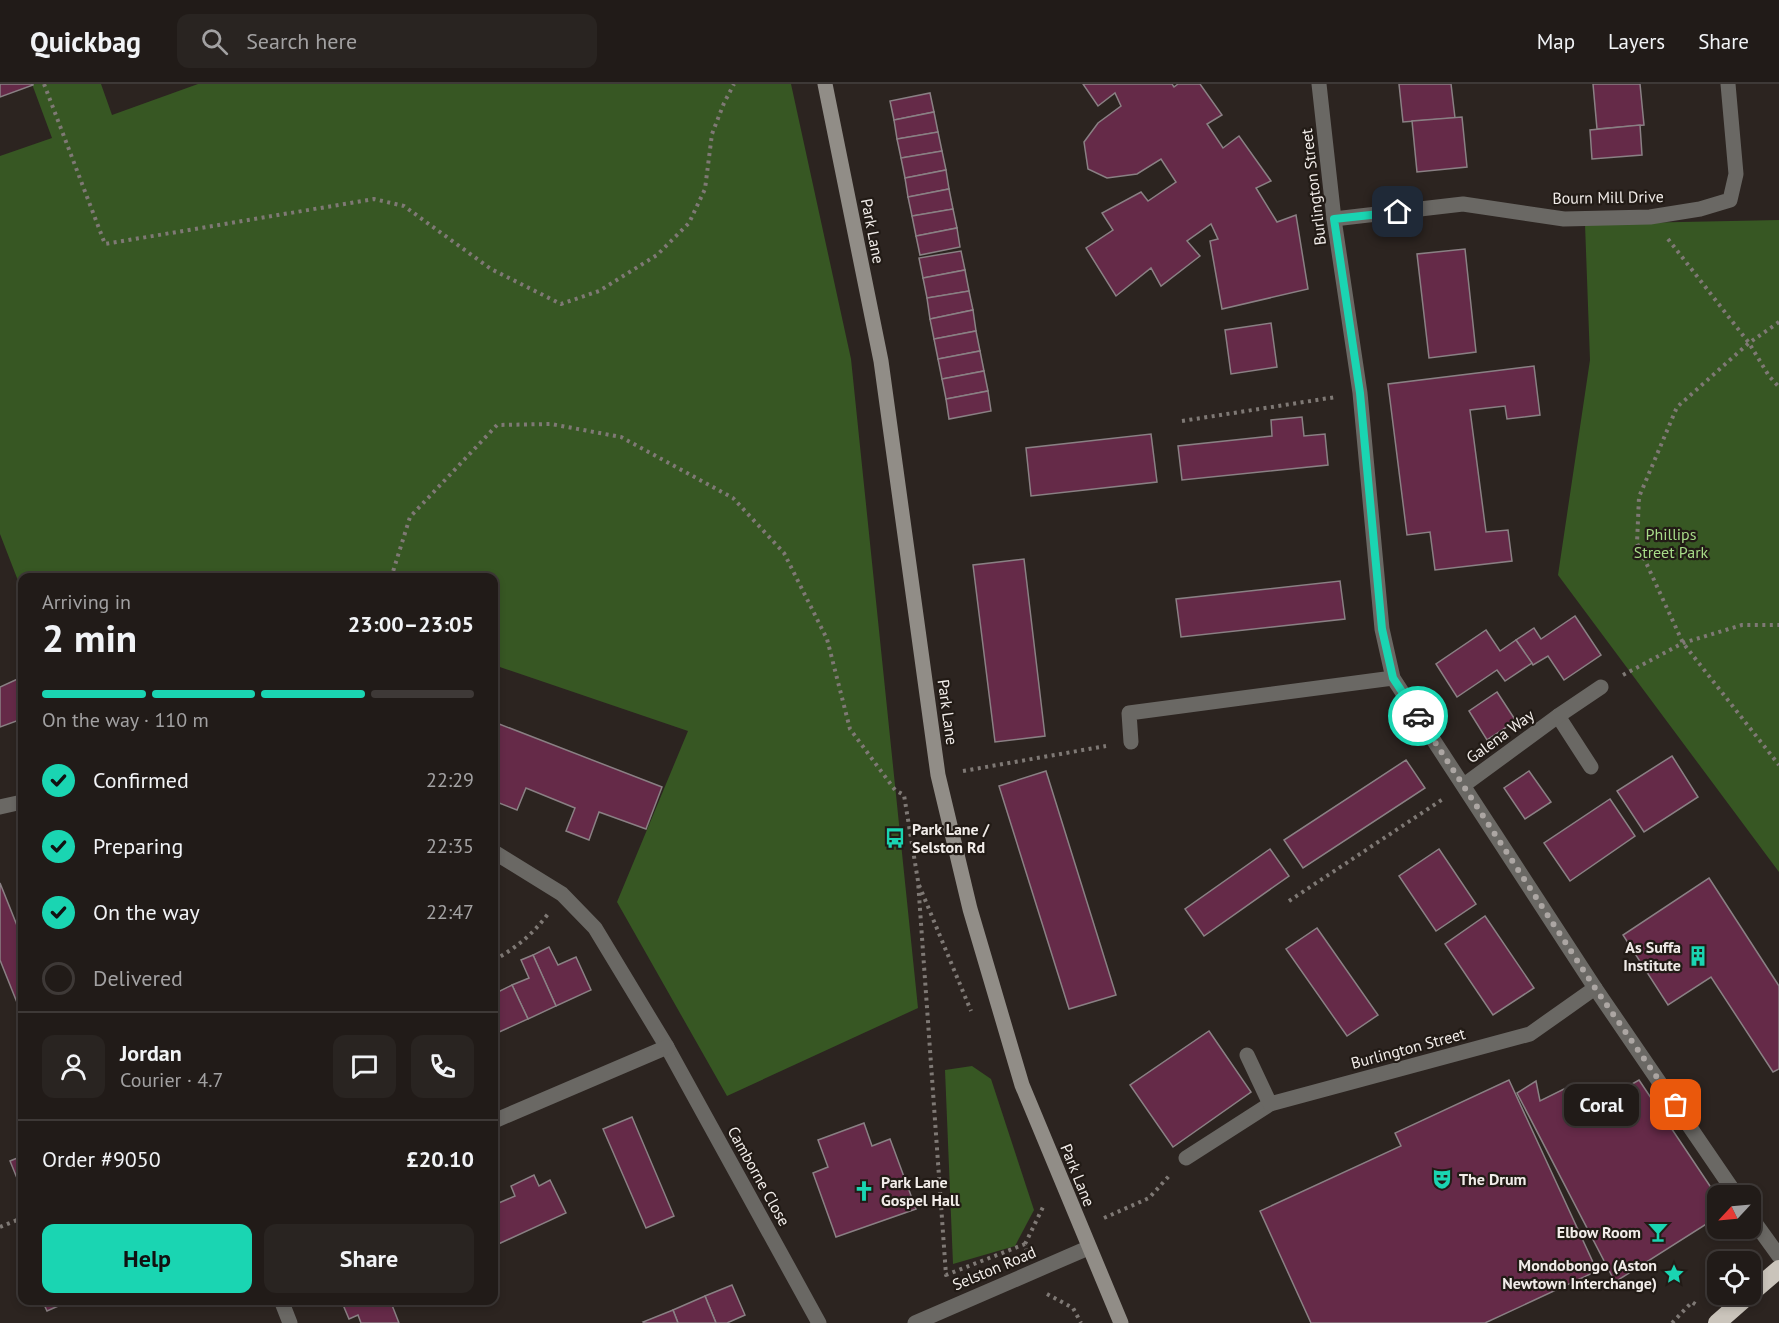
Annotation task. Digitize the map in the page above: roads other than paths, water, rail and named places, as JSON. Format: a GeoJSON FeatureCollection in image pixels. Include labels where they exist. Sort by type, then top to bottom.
{"type":"FeatureCollection","features":[{"type":"Feature","properties":{"kind":"highway"},"geometry":{"type":"LineString","coordinates":[[1761,1285],[1779,1269]]}},
{"type":"Feature","properties":{"kind":"highway"},"geometry":{"type":"LineString","coordinates":[[1717,1323],[1737,1305]]}},
{"type":"Feature","properties":{"kind":"main road","name":"Park Lane"},"geometry":{"type":"LineString","coordinates":[[825,84],[881,361],[938,775],[970,909],[1022,1085],[1121,1323]]}},
{"type":"Feature","properties":{"kind":"street","name":"Burlington Street"},"geometry":{"type":"LineString","coordinates":[[1319,84],[1334,219],[1360,393],[1382,629],[1393,678],[1595,988],[1729,1185]]}},
{"type":"Feature","properties":{"kind":"street","name":"Bourn Mill Drive"},"geometry":{"type":"LineString","coordinates":[[1334,219],[1464,204],[1564,219],[1650,217],[1700,209],[1730,200],[1736,174],[1728,84]]}},
{"type":"Feature","properties":{"kind":"street"},"geometry":{"type":"LineString","coordinates":[[1131,742],[1129,713],[1393,678]]}},
{"type":"Feature","properties":{"kind":"street","name":"Galena Way"},"geometry":{"type":"LineString","coordinates":[[1464,785],[1601,687]]}},
{"type":"Feature","properties":{"kind":"street","name":"Galena Way"},"geometry":{"type":"LineString","coordinates":[[1558,716],[1591,767]]}},
{"type":"Feature","properties":{"kind":"street"},"geometry":{"type":"LineString","coordinates":[[0,807],[18,803]]}},
{"type":"Feature","properties":{"kind":"street","name":"Camborne Close"},"geometry":{"type":"LineString","coordinates":[[498,854],[562,894],[595,928],[667,1047],[819,1323]]}},
{"type":"Feature","properties":{"kind":"street","name":"Burlington Street"},"geometry":{"type":"LineString","coordinates":[[1186,1158],[1270,1104],[1530,1034],[1595,988]]}},
{"type":"Feature","properties":{"kind":"street"},"geometry":{"type":"LineString","coordinates":[[498,1119],[667,1047]]}},
{"type":"Feature","properties":{"kind":"street"},"geometry":{"type":"LineString","coordinates":[[1247,1055],[1270,1104]]}},
{"type":"Feature","properties":{"kind":"street"},"geometry":{"type":"LineString","coordinates":[[1761,1231],[1779,1256]]}},
{"type":"Feature","properties":{"kind":"street","name":"Selston Road"},"geometry":{"type":"LineString","coordinates":[[915,1323],[944,1317],[1035,1270],[1088,1248]]}},
{"type":"Feature","properties":{"kind":"street"},"geometry":{"type":"LineString","coordinates":[[283,1305],[290,1323]]}},
{"type":"Feature","properties":{"kind":"place","name":"Park Lane / Selston Rd"},"geometry":{"type":"Point","coordinates":[895,838]}},
{"type":"Feature","properties":{"kind":"place","name":"As Suffa Institute"},"geometry":{"type":"Point","coordinates":[1698,956]}},
{"type":"Feature","properties":{"kind":"place","name":"Coral"},"geometry":{"type":"Point","coordinates":[1676,1105]}},
{"type":"Feature","properties":{"kind":"place","name":"The Drum"},"geometry":{"type":"Point","coordinates":[1442,1179]}},
{"type":"Feature","properties":{"kind":"place","name":"Park Lane Gospel Hall"},"geometry":{"type":"Point","coordinates":[864,1191]}},
{"type":"Feature","properties":{"kind":"place","name":"Elbow Room"},"geometry":{"type":"Point","coordinates":[1658,1232]}},
{"type":"Feature","properties":{"kind":"place","name":"Mondobongo (Aston Newtown Interchange)"},"geometry":{"type":"Point","coordinates":[1674,1274]}},
{"type":"Feature","properties":{"kind":"park label","name":"Phillips Street Park"},"geometry":{"type":"Point","coordinates":[1671,543]}}]}
